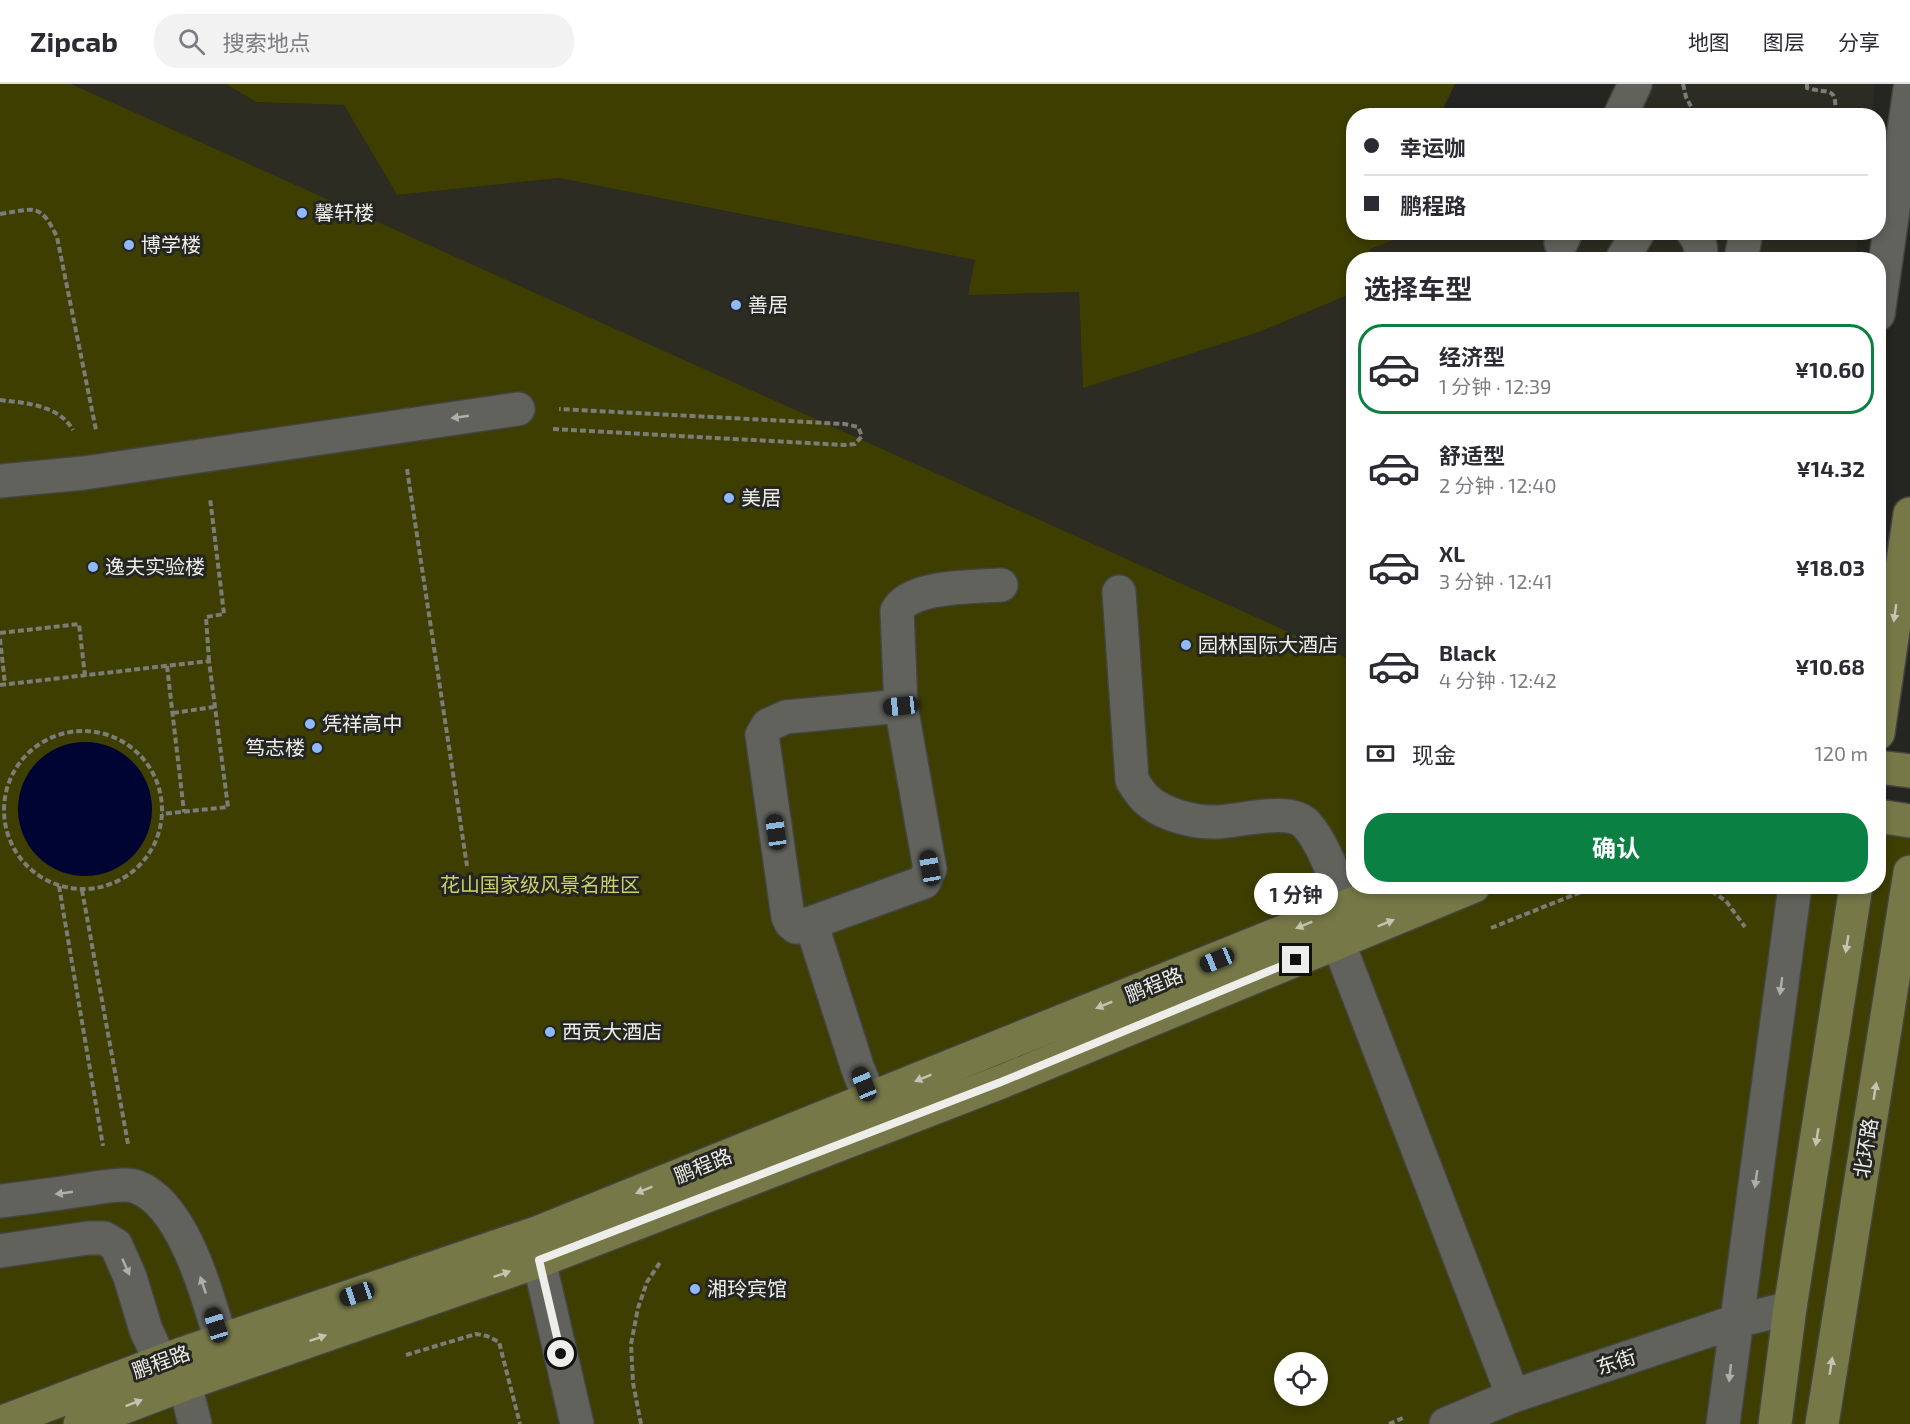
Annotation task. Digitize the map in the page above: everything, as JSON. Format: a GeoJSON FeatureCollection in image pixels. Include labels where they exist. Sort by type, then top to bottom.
{"type":"FeatureCollection","features":[{"type":"Feature","properties":{"kind":"main road"},"geometry":{"type":"LineString","coordinates":[[1886,678],[1910,514]]}},
{"type":"Feature","properties":{"kind":"main road"},"geometry":{"type":"LineString","coordinates":[[1886,768],[1910,771]]}},
{"type":"Feature","properties":{"kind":"main road"},"geometry":{"type":"LineString","coordinates":[[1886,817],[1910,821]]}},
{"type":"Feature","properties":{"kind":"main road","name":"北环路"},"geometry":{"type":"LineString","coordinates":[[1822,1424],[1910,872]]}},
{"type":"Feature","properties":{"kind":"main road","name":"鹏程路"},"geometry":{"type":"LineString","coordinates":[[0,1423],[221,1341],[539,1246],[870,1099],[1379,894]]}},
{"type":"Feature","properties":{"kind":"main road","name":"鹏程路"},"geometry":{"type":"LineString","coordinates":[[80,1424],[539,1246],[1001,1082],[1455,894]]}},
{"type":"Feature","properties":{"kind":"main road"},"geometry":{"type":"LineString","coordinates":[[1775,1424],[1790,1308],[1855,894]]}},
{"type":"Feature","properties":{"kind":"street"},"geometry":{"type":"LineString","coordinates":[[1624,108],[1635,84]]}},
{"type":"Feature","properties":{"kind":"street"},"geometry":{"type":"LineString","coordinates":[[1886,256],[1894,198],[1896,151],[1910,90]]}},
{"type":"Feature","properties":{"kind":"street"},"geometry":{"type":"LineString","coordinates":[[0,481],[519,420]]}},
{"type":"Feature","properties":{"kind":"street"},"geometry":{"type":"LineString","coordinates":[[0,495],[404,446],[519,420]]}},
{"type":"Feature","properties":{"kind":"street"},"geometry":{"type":"LineString","coordinates":[[901,706],[786,717],[768,725],[762,735],[788,917],[796,927],[924,882],[927,877],[930,868],[901,706],[897,611],[900,604],[907,599],[932,591],[1001,585]]}},
{"type":"Feature","properties":{"kind":"street"},"geometry":{"type":"LineString","coordinates":[[1119,592],[1132,780],[1146,800],[1188,820],[1217,822],[1288,816],[1306,823],[1318,841],[1347,908]]}},
{"type":"Feature","properties":{"kind":"street"},"geometry":{"type":"LineString","coordinates":[[1723,1424],[1794,894]]}},
{"type":"Feature","properties":{"kind":"street"},"geometry":{"type":"LineString","coordinates":[[811,923],[858,1069],[870,1099]]}},
{"type":"Feature","properties":{"kind":"street"},"geometry":{"type":"LineString","coordinates":[[1338,942],[1513,1395]]}},
{"type":"Feature","properties":{"kind":"street"},"geometry":{"type":"LineString","coordinates":[[0,1201],[123,1186],[149,1194],[170,1214],[192,1254],[221,1341]]}},
{"type":"Feature","properties":{"kind":"street"},"geometry":{"type":"LineString","coordinates":[[0,1251],[88,1238],[104,1238],[116,1245],[130,1277],[146,1330],[161,1362]]}},
{"type":"Feature","properties":{"kind":"street"},"geometry":{"type":"LineString","coordinates":[[539,1246],[577,1424]]}},
{"type":"Feature","properties":{"kind":"street","name":"东街"},"geometry":{"type":"LineString","coordinates":[[1446,1424],[1513,1395],[1737,1321],[1790,1308]]}},
{"type":"Feature","properties":{"kind":"street"},"geometry":{"type":"LineString","coordinates":[[185,1384],[195,1424]]}},
{"type":"Feature","properties":{"kind":"path"},"geometry":{"type":"LineString","coordinates":[[1683,84],[1692,108]]}},
{"type":"Feature","properties":{"kind":"path"},"geometry":{"type":"LineString","coordinates":[[1807,84],[1807,88],[1827,90],[1834,94],[1836,108]]}},
{"type":"Feature","properties":{"kind":"path"},"geometry":{"type":"LineString","coordinates":[[0,214],[34,209],[48,217],[57,237],[94,471]]}},
{"type":"Feature","properties":{"kind":"path"},"geometry":{"type":"LineString","coordinates":[[0,400],[46,408],[68,421],[94,471]]}},
{"type":"Feature","properties":{"kind":"path"},"geometry":{"type":"LineString","coordinates":[[545,408],[845,424],[858,427],[862,436],[855,444],[844,445],[545,428],[519,420],[545,408]]}},
{"type":"Feature","properties":{"kind":"path"},"geometry":{"type":"LineString","coordinates":[[404,446],[467,866]]}},
{"type":"Feature","properties":{"kind":"path"},"geometry":{"type":"LineString","coordinates":[[162,814],[228,807],[214,707],[206,617],[224,614],[207,471]]}},
{"type":"Feature","properties":{"kind":"path"},"geometry":{"type":"LineString","coordinates":[[0,633],[79,624],[85,675]]}},
{"type":"Feature","properties":{"kind":"path"},"geometry":{"type":"LineString","coordinates":[[0,639],[2,685],[209,661]]}},
{"type":"Feature","properties":{"kind":"path"},"geometry":{"type":"LineString","coordinates":[[167,666],[184,812]]}},
{"type":"Feature","properties":{"kind":"path"},"geometry":{"type":"LineString","coordinates":[[173,713],[214,707]]}},
{"type":"Feature","properties":{"kind":"path"},"geometry":{"type":"LineString","coordinates":[[93,730],[116,737],[136,750],[151,768],[160,790],[162,814],[158,838],[145,859],[128,875],[106,886],[82,890],[59,886],[37,876],[20,860],[8,838],[4,816],[6,792],[14,771],[28,752],[48,738],[70,731],[93,730]]}},
{"type":"Feature","properties":{"kind":"path"},"geometry":{"type":"LineString","coordinates":[[0,839],[8,838]]}},
{"type":"Feature","properties":{"kind":"path"},"geometry":{"type":"LineString","coordinates":[[59,886],[123,1186]]}},
{"type":"Feature","properties":{"kind":"path"},"geometry":{"type":"LineString","coordinates":[[82,890],[123,1186]]}},
{"type":"Feature","properties":{"kind":"path"},"geometry":{"type":"LineString","coordinates":[[1485,930],[1576,894]]}},
{"type":"Feature","properties":{"kind":"path"},"geometry":{"type":"LineString","coordinates":[[641,1424],[633,1383],[630,1344],[638,1308],[647,1282],[662,1258]]}},
{"type":"Feature","properties":{"kind":"path"},"geometry":{"type":"LineString","coordinates":[[399,1357],[476,1334],[499,1342],[520,1424]]}},
{"type":"Feature","properties":{"kind":"path"},"geometry":{"type":"LineString","coordinates":[[1389,1424],[1409,1415]]}},
{"type":"Feature","properties":{"kind":"shaded area"},"geometry":{"type":"Polygon","coordinates":[[[0,84],[226,84],[256,102],[344,105],[397,195],[559,178],[975,260],[969,295],[1079,292],[1083,387],[1259,332],[1346,296],[1346,840],[0,84]]]}},
{"type":"Feature","properties":{"kind":"shaded area"},"geometry":{"type":"Polygon","coordinates":[[[1641,84],[1875,84],[1873,108],[1630,108],[1641,84]]]}},
{"type":"Feature","properties":{"kind":"shaded area"},"geometry":{"type":"Polygon","coordinates":[[[1394,240],[1547,240],[1554,243],[1560,240],[1857,240],[1856,252],[1370,252],[1370,249],[1394,240]]]}},
{"type":"Feature","properties":{"kind":"green space","name":"花山国家级风景名胜区"},"geometry":{"type":"Polygon","coordinates":[[[0,84],[71,84],[1346,658],[1346,894],[1886,894],[1886,831],[1910,837],[1910,1424],[0,1424],[0,84]]]}},
{"type":"Feature","properties":{"kind":"green space"},"geometry":{"type":"Polygon","coordinates":[[[226,84],[1455,84],[1443,108],[1346,108],[1346,240],[1394,240],[1370,249],[1370,252],[1346,252],[1346,296],[1259,332],[1083,388],[1079,292],[968,295],[975,260],[559,178],[397,195],[344,105],[256,102],[226,84]]]}},
{"type":"Feature","properties":{"kind":"water"},"geometry":{"type":"Polygon","coordinates":[[[85,742],[111,747],[132,762],[147,783],[152,809],[147,835],[132,856],[111,871],[85,876],[59,871],[38,856],[23,835],[18,809],[23,783],[38,762],[59,747],[85,742]]]}},
{"type":"Feature","properties":{"kind":"place","name":"馨轩楼"},"geometry":{"type":"Point","coordinates":[302,213]}},
{"type":"Feature","properties":{"kind":"place","name":"博学楼"},"geometry":{"type":"Point","coordinates":[129,245]}},
{"type":"Feature","properties":{"kind":"place","name":"善居"},"geometry":{"type":"Point","coordinates":[736,305]}},
{"type":"Feature","properties":{"kind":"place","name":"美居"},"geometry":{"type":"Point","coordinates":[729,498]}},
{"type":"Feature","properties":{"kind":"place","name":"逸夫实验楼"},"geometry":{"type":"Point","coordinates":[93,567]}},
{"type":"Feature","properties":{"kind":"place","name":"园林国际大酒店"},"geometry":{"type":"Point","coordinates":[1186,645]}},
{"type":"Feature","properties":{"kind":"place","name":"凭祥高中"},"geometry":{"type":"Point","coordinates":[310,724]}},
{"type":"Feature","properties":{"kind":"place","name":"笃志楼"},"geometry":{"type":"Point","coordinates":[317,748]}},
{"type":"Feature","properties":{"kind":"place","name":"西贡大酒店"},"geometry":{"type":"Point","coordinates":[550,1032]}},
{"type":"Feature","properties":{"kind":"place","name":"湘玲宾馆"},"geometry":{"type":"Point","coordinates":[695,1289]}},
{"type":"Feature","properties":{"kind":"route"},"geometry":{"type":"LineString","coordinates":[[561,1354],[539,1260],[1001,1082],[1296,960]]}}]}
